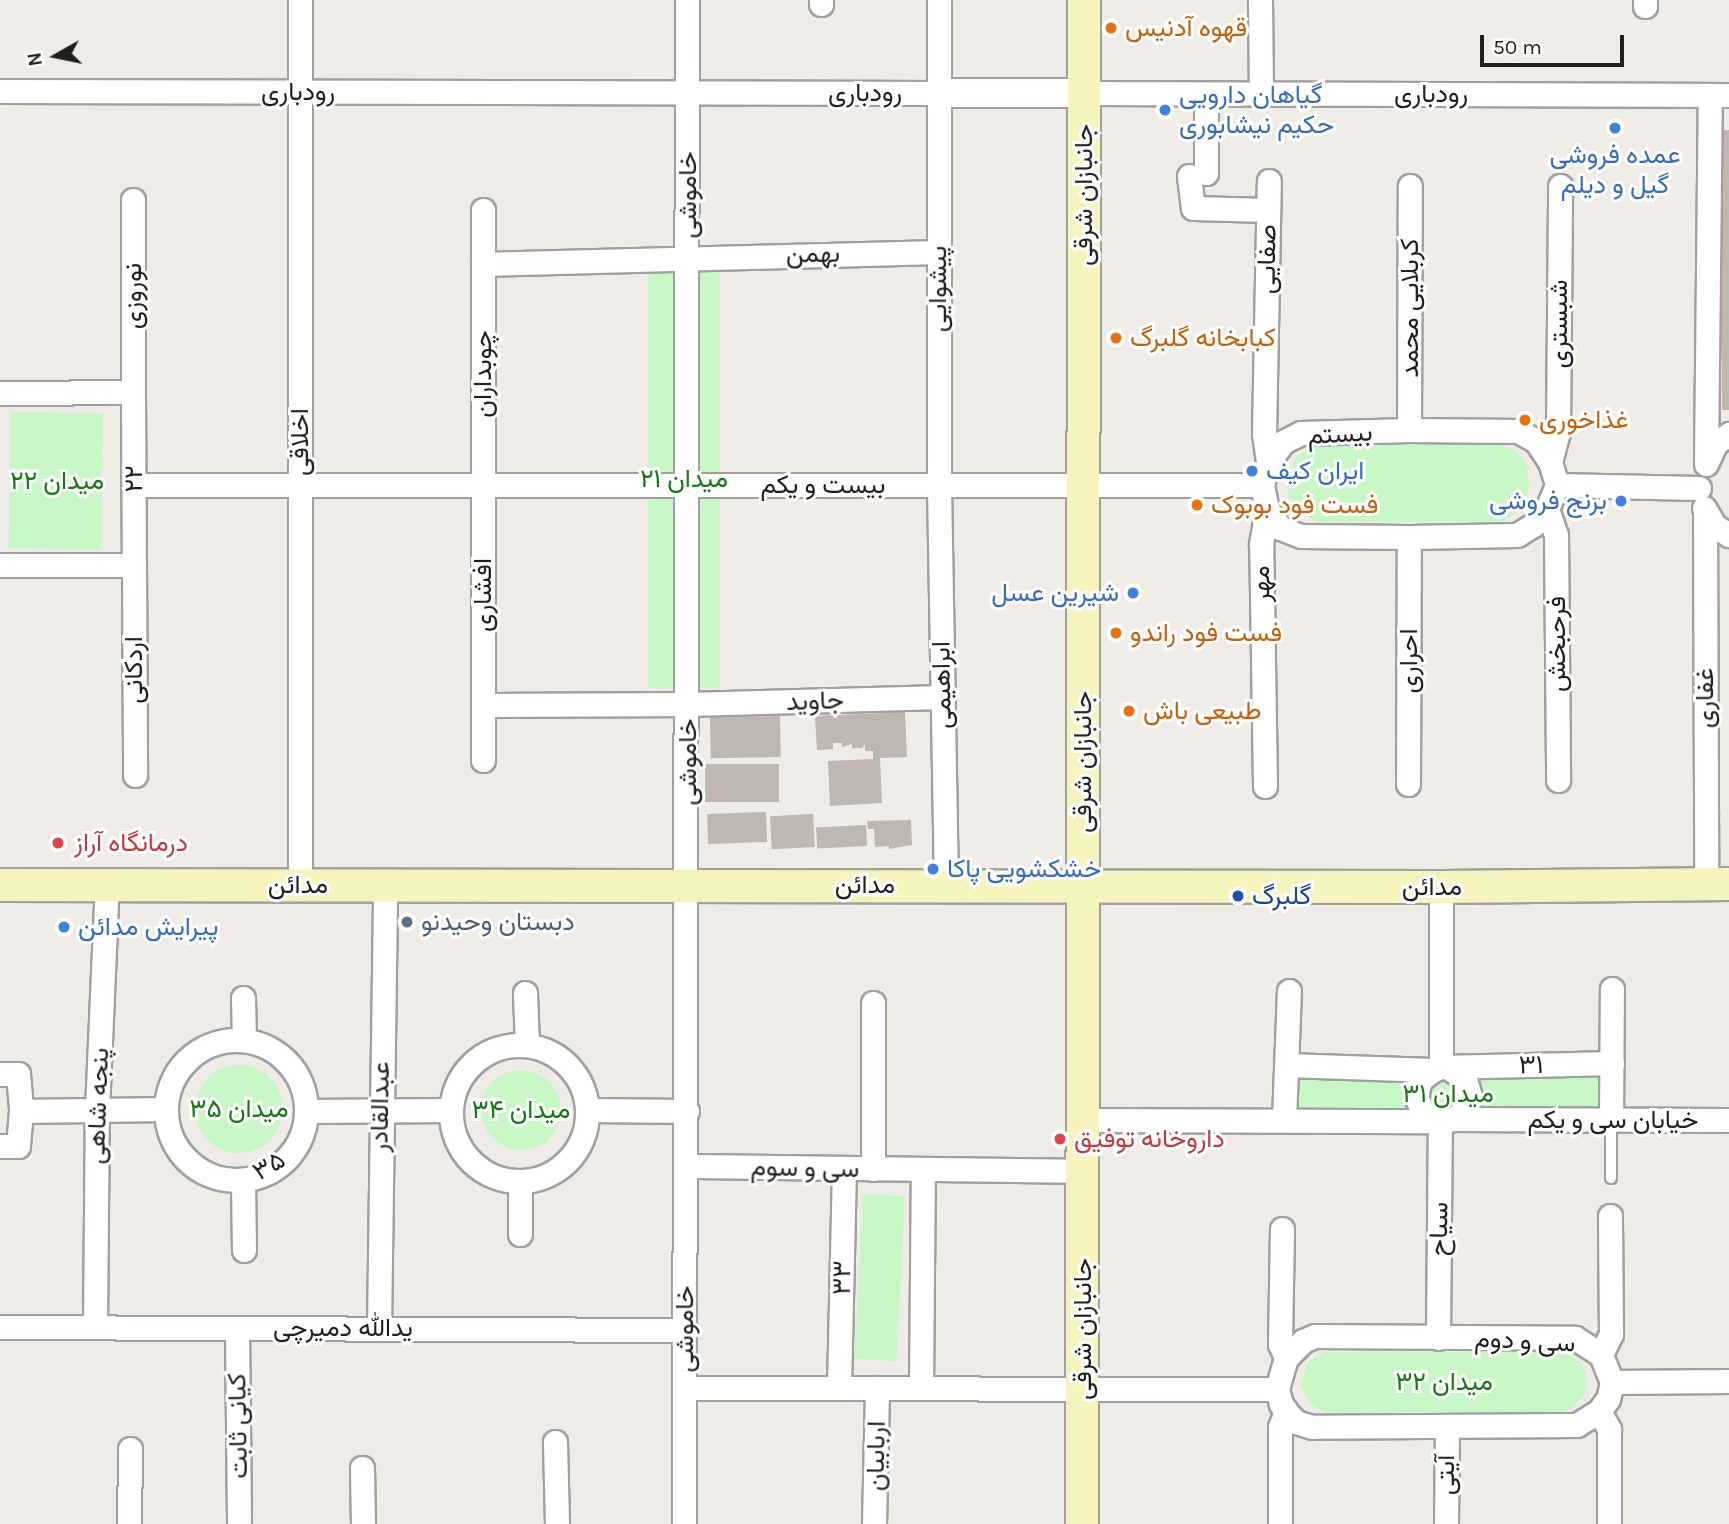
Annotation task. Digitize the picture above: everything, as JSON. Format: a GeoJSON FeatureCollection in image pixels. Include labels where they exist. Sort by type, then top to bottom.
{"type":"FeatureCollection","features":[{"type":"Feature","properties":{"kind":"main road","name":"جانبازان شرقی"},"geometry":{"type":"LineString","coordinates":[[1082,1524],[1084,0]]}},
{"type":"Feature","properties":{"kind":"main road","name":"مدائن"},"geometry":{"type":"LineString","coordinates":[[0,885],[1441,887],[1717,884]]}},
{"type":"Feature","properties":{"kind":"street","name":"اخلاقی"},"geometry":{"type":"LineString","coordinates":[[300,0],[300,885]]}},
{"type":"Feature","properties":{"kind":"street","name":"خاموشی"},"geometry":{"type":"LineString","coordinates":[[684,1524],[688,885],[687,0]]}},
{"type":"Feature","properties":{"kind":"street","name":"پیشوایی"},"geometry":{"type":"LineString","coordinates":[[939,0],[939,485]]}},
{"type":"Feature","properties":{"kind":"street"},"geometry":{"type":"LineString","coordinates":[[1260,0],[1261,94]]}},
{"type":"Feature","properties":{"kind":"street","name":"رودباری"},"geometry":{"type":"LineString","coordinates":[[0,91],[1720,95]]}},
{"type":"Feature","properties":{"kind":"street"},"geometry":{"type":"LineString","coordinates":[[1206,94],[1193,208],[1268,210]]}},
{"type":"Feature","properties":{"kind":"street"},"geometry":{"type":"LineString","coordinates":[[1720,95],[1706,461],[1699,488],[1705,511],[1715,526],[1729,536]]}},
{"type":"Feature","properties":{"kind":"street","name":"صفایی"},"geometry":{"type":"LineString","coordinates":[[1268,462],[1264,435],[1269,181]]}},
{"type":"Feature","properties":{"kind":"street","name":"کربلایی محمد"},"geometry":{"type":"LineString","coordinates":[[1409,430],[1410,186]]}},
{"type":"Feature","properties":{"kind":"street","name":"شبستری"},"geometry":{"type":"LineString","coordinates":[[1550,462],[1558,432],[1560,186]]}},
{"type":"Feature","properties":{"kind":"street","name":"نوروزی"},"geometry":{"type":"LineString","coordinates":[[133,200],[133,392]]}},
{"type":"Feature","properties":{"kind":"street","name":"چوبداران"},"geometry":{"type":"LineString","coordinates":[[483,210],[483,485]]}},
{"type":"Feature","properties":{"kind":"street","name":"بهمن"},"geometry":{"type":"LineString","coordinates":[[689,257],[938,252]]}},
{"type":"Feature","properties":{"kind":"street"},"geometry":{"type":"LineString","coordinates":[[483,264],[689,257]]}},
{"type":"Feature","properties":{"kind":"street"},"geometry":{"type":"LineString","coordinates":[[0,393],[133,392]]}},
{"type":"Feature","properties":{"kind":"street","name":"۲۲"},"geometry":{"type":"LineString","coordinates":[[133,392],[134,565]]}},
{"type":"Feature","properties":{"kind":"street","name":"بیستم"},"geometry":{"type":"LineString","coordinates":[[1267,509],[1262,485],[1268,462],[1283,442],[1301,433],[1518,431],[1536,441],[1550,462],[1557,485]]}},
{"type":"Feature","properties":{"kind":"street"},"geometry":{"type":"LineString","coordinates":[[1706,461],[1716,443],[1729,434]]}},
{"type":"Feature","properties":{"kind":"street","name":"بیست و یکم"},"geometry":{"type":"LineString","coordinates":[[134,485],[1262,485]]}},
{"type":"Feature","properties":{"kind":"street","name":"افشاری"},"geometry":{"type":"LineString","coordinates":[[483,485],[483,760]]}},
{"type":"Feature","properties":{"kind":"street","name":"ابراهیمی"},"geometry":{"type":"LineString","coordinates":[[939,485],[946,885]]}},
{"type":"Feature","properties":{"kind":"street"},"geometry":{"type":"LineString","coordinates":[[1267,509],[1280,528],[1301,536],[1517,535],[1533,525],[1547,509],[1557,485],[1699,488]]}},
{"type":"Feature","properties":{"kind":"street","name":"مهر"},"geometry":{"type":"LineString","coordinates":[[1265,786],[1261,544],[1267,509]]}},
{"type":"Feature","properties":{"kind":"street","name":"فرحبخش"},"geometry":{"type":"LineString","coordinates":[[1547,509],[1556,535],[1558,780]]}},
{"type":"Feature","properties":{"kind":"street","name":"غفاری"},"geometry":{"type":"LineString","coordinates":[[1705,511],[1717,884]]}},
{"type":"Feature","properties":{"kind":"street","name":"احراری"},"geometry":{"type":"LineString","coordinates":[[1408,784],[1409,537]]}},
{"type":"Feature","properties":{"kind":"street"},"geometry":{"type":"LineString","coordinates":[[0,565],[134,565]]}},
{"type":"Feature","properties":{"kind":"street","name":"اردکانی"},"geometry":{"type":"LineString","coordinates":[[134,565],[135,775]]}},
{"type":"Feature","properties":{"kind":"street","name":"جاوید"},"geometry":{"type":"LineString","coordinates":[[688,704],[943,697]]}},
{"type":"Feature","properties":{"kind":"street"},"geometry":{"type":"LineString","coordinates":[[483,705],[688,704]]}},
{"type":"Feature","properties":{"kind":"street","name":"پنجه شاهی"},"geometry":{"type":"LineString","coordinates":[[95,1327],[97,1110],[107,885]]}},
{"type":"Feature","properties":{"kind":"street","name":"عبدالقادر"},"geometry":{"type":"LineString","coordinates":[[379,1329],[379,1112],[385,885]]}},
{"type":"Feature","properties":{"kind":"street"},"geometry":{"type":"LineString","coordinates":[[1441,887],[1441,1069]]}},
{"type":"Feature","properties":{"kind":"street"},"geometry":{"type":"LineString","coordinates":[[1611,1120],[1612,989]]}},
{"type":"Feature","properties":{"kind":"street"},"geometry":{"type":"LineString","coordinates":[[1284,1120],[1289,991]]}},
{"type":"Feature","properties":{"kind":"street"},"geometry":{"type":"LineString","coordinates":[[525,993],[527,1044]]}},
{"type":"Feature","properties":{"kind":"street"},"geometry":{"type":"LineString","coordinates":[[243,998],[244,1039]]}},
{"type":"Feature","properties":{"kind":"street"},"geometry":{"type":"LineString","coordinates":[[873,1003],[873,1168]]}},
{"type":"Feature","properties":{"kind":"street"},"geometry":{"type":"LineString","coordinates":[[21,1111],[165,1109],[169,1086],[181,1065],[198,1049],[220,1040],[244,1039],[264,1044],[282,1055],[295,1071],[304,1090],[307,1111],[450,1110]]}},
{"type":"Feature","properties":{"kind":"street"},"geometry":{"type":"LineString","coordinates":[[527,1044],[545,1049],[562,1059],[576,1073],[584,1091],[587,1110],[585,1132],[576,1152],[551,1173],[520,1182],[498,1178],[471,1160],[453,1132],[450,1110],[455,1088],[466,1069],[483,1054],[504,1045],[527,1044]]}},
{"type":"Feature","properties":{"kind":"street","name":"۳۱"},"geometry":{"type":"LineString","coordinates":[[1287,1065],[1441,1069],[1612,1063]]}},
{"type":"Feature","properties":{"kind":"street"},"geometry":{"type":"LineString","coordinates":[[1441,1069],[1465,1079],[1470,1097],[1467,1105],[1444,1120],[1423,1112],[1416,1097],[1420,1080],[1441,1069]]}},
{"type":"Feature","properties":{"kind":"street"},"geometry":{"type":"LineString","coordinates":[[0,1074],[18,1074],[21,1111],[18,1146],[0,1146]]}},
{"type":"Feature","properties":{"kind":"street","name":"۳۵"},"geometry":{"type":"LineString","coordinates":[[165,1109],[169,1133],[181,1154],[198,1170],[219,1179],[243,1180],[263,1176],[281,1165],[295,1150],[304,1131],[307,1111]]}},
{"type":"Feature","properties":{"kind":"street"},"geometry":{"type":"LineString","coordinates":[[587,1110],[687,1111]]}},
{"type":"Feature","properties":{"kind":"street","name":"خیابان سی و یکم"},"geometry":{"type":"LineString","coordinates":[[1083,1120],[1729,1120]]}},
{"type":"Feature","properties":{"kind":"street","name":"سیاح"},"geometry":{"type":"LineString","coordinates":[[1438,1338],[1444,1120]]}},
{"type":"Feature","properties":{"kind":"street","name":"سی و سوم"},"geometry":{"type":"LineString","coordinates":[[686,1166],[1083,1171]]}},
{"type":"Feature","properties":{"kind":"street","name":"۳۳"},"geometry":{"type":"LineString","coordinates":[[839,1388],[844,1168]]}},
{"type":"Feature","properties":{"kind":"street"},"geometry":{"type":"LineString","coordinates":[[921,1388],[923,1169]]}},
{"type":"Feature","properties":{"kind":"street"},"geometry":{"type":"LineString","coordinates":[[243,1180],[244,1250]]}},
{"type":"Feature","properties":{"kind":"street"},"geometry":{"type":"LineString","coordinates":[[520,1182],[520,1234]]}},
{"type":"Feature","properties":{"kind":"street"},"geometry":{"type":"LineString","coordinates":[[1601,1355],[1611,1334],[1610,1216]]}},
{"type":"Feature","properties":{"kind":"street"},"geometry":{"type":"LineString","coordinates":[[1282,1229],[1280,1344],[1286,1358],[1277,1389],[1286,1410],[1296,1422],[1312,1427],[1577,1425],[1600,1411],[1608,1399],[1612,1381],[1729,1381]]}},
{"type":"Feature","properties":{"kind":"street","name":"یدالله دمیرچی"},"geometry":{"type":"LineString","coordinates":[[0,1327],[685,1330]]}},
{"type":"Feature","properties":{"kind":"street","name":"کیانی ثابت"},"geometry":{"type":"LineString","coordinates":[[237,1328],[239,1524]]}},
{"type":"Feature","properties":{"kind":"street","name":"سی و دوم"},"geometry":{"type":"LineString","coordinates":[[1286,1358],[1293,1348],[1315,1336],[1575,1338],[1601,1355],[1612,1381]]}},
{"type":"Feature","properties":{"kind":"street"},"geometry":{"type":"LineString","coordinates":[[685,1388],[1277,1389]]}},
{"type":"Feature","properties":{"kind":"street","name":"اربابیان"},"geometry":{"type":"LineString","coordinates":[[874,1524],[877,1388]]}},
{"type":"Feature","properties":{"kind":"street"},"geometry":{"type":"LineString","coordinates":[[1280,1524],[1280,1427],[1286,1410]]}},
{"type":"Feature","properties":{"kind":"street"},"geometry":{"type":"LineString","coordinates":[[1600,1411],[1609,1430],[1609,1524]]}},
{"type":"Feature","properties":{"kind":"street","name":"آیتی"},"geometry":{"type":"LineString","coordinates":[[1446,1524],[1447,1427]]}},
{"type":"Feature","properties":{"kind":"street"},"geometry":{"type":"LineString","coordinates":[[555,1442],[557,1524]]}},
{"type":"Feature","properties":{"kind":"street"},"geometry":{"type":"LineString","coordinates":[[129,1524],[130,1449]]}},
{"type":"Feature","properties":{"kind":"street"},"geometry":{"type":"LineString","coordinates":[[362,1468],[363,1524]]}},
{"type":"Feature","properties":{"kind":"lane"},"geometry":{"type":"LineString","coordinates":[[1611,1120],[1611,1178]]}},
{"type":"Feature","properties":{"kind":"green space","name":"میدان ۲۱"},"geometry":{"type":"Polygon","coordinates":[[[648,270],[720,270],[720,688],[648,688],[648,270]]]}},
{"type":"Feature","properties":{"kind":"green space","name":"میدان ۲۲"},"geometry":{"type":"Polygon","coordinates":[[[11,412],[103,414],[101,550],[9,548],[11,412]]]}},
{"type":"Feature","properties":{"kind":"green space"},"geometry":{"type":"Polygon","coordinates":[[[1321,442],[1494,442],[1514,450],[1522,458],[1527,467],[1529,489],[1521,509],[1503,521],[1319,522],[1300,513],[1288,494],[1287,483],[1296,456],[1321,442]]]}},
{"type":"Feature","properties":{"kind":"green space","name":"میدان ۳۵"},"geometry":{"type":"Polygon","coordinates":[[[239,1065],[264,1072],[276,1084],[283,1109],[276,1134],[264,1146],[239,1153],[214,1146],[202,1134],[195,1109],[202,1084],[214,1072],[239,1065]]]}},
{"type":"Feature","properties":{"kind":"green space","name":"میدان ۳۴"},"geometry":{"type":"Polygon","coordinates":[[[521,1070],[536,1073],[549,1082],[558,1095],[561,1110],[558,1125],[549,1138],[536,1147],[521,1150],[506,1147],[493,1138],[484,1125],[481,1110],[484,1095],[493,1082],[506,1073],[521,1070]]]}},
{"type":"Feature","properties":{"kind":"green space","name":"میدان ۳۱"},"geometry":{"type":"Polygon","coordinates":[[[1291,1071],[1605,1071],[1605,1115],[1291,1115],[1291,1071]]]}},
{"type":"Feature","properties":{"kind":"green space"},"geometry":{"type":"Polygon","coordinates":[[[863,1194],[905,1196],[896,1361],[854,1359],[863,1194]]]}},
{"type":"Feature","properties":{"kind":"green space","name":"میدان ۳۲"},"geometry":{"type":"Polygon","coordinates":[[[1324,1352],[1562,1352],[1580,1362],[1586,1371],[1586,1392],[1573,1408],[1563,1412],[1325,1412],[1311,1405],[1300,1385],[1309,1361],[1324,1352]]]}},
{"type":"Feature","properties":{"kind":"building"},"geometry":{"type":"Polygon","coordinates":[[[1720,130],[1729,130],[1729,410],[1722,410],[1720,130]]]}},
{"type":"Feature","properties":{"kind":"building"},"geometry":{"type":"Polygon","coordinates":[[[905,712],[907,757],[880,758],[882,803],[830,806],[828,761],[873,759],[873,751],[865,751],[865,744],[862,748],[852,748],[852,744],[842,747],[842,743],[833,743],[833,749],[817,750],[815,716],[905,712]]]}},
{"type":"Feature","properties":{"kind":"building"},"geometry":{"type":"Polygon","coordinates":[[[780,716],[781,757],[711,758],[710,717],[780,716]]]}},
{"type":"Feature","properties":{"kind":"building"},"geometry":{"type":"Polygon","coordinates":[[[705,764],[779,764],[779,802],[705,802],[705,764]]]}},
{"type":"Feature","properties":{"kind":"building"},"geometry":{"type":"Polygon","coordinates":[[[766,812],[767,842],[708,844],[707,814],[766,812]]]}},
{"type":"Feature","properties":{"kind":"building"},"geometry":{"type":"Polygon","coordinates":[[[813,814],[815,847],[772,849],[770,816],[813,814]]]}},
{"type":"Feature","properties":{"kind":"building"},"geometry":{"type":"Polygon","coordinates":[[[911,820],[912,845],[889,849],[889,846],[875,847],[874,829],[868,829],[867,821],[911,820]]]}},
{"type":"Feature","properties":{"kind":"building"},"geometry":{"type":"Polygon","coordinates":[[[866,825],[867,846],[817,849],[816,828],[866,825]]]}},
{"type":"Feature","properties":{"kind":"place","name":"قهوه آدنیس"},"geometry":{"type":"Point","coordinates":[1111,28]}},
{"type":"Feature","properties":{"kind":"place","name":"گیاهان دارویی حکیم نیشابوری"},"geometry":{"type":"Point","coordinates":[1165,110]}},
{"type":"Feature","properties":{"kind":"place","name":"عمده فروشی گیل و دیلم"},"geometry":{"type":"Point","coordinates":[1615,128]}},
{"type":"Feature","properties":{"kind":"place","name":"کبابخانه گلبرگ"},"geometry":{"type":"Point","coordinates":[1116,338]}},
{"type":"Feature","properties":{"kind":"place","name":"غذاخوری"},"geometry":{"type":"Point","coordinates":[1525,420]}},
{"type":"Feature","properties":{"kind":"place","name":"ایران کیف"},"geometry":{"type":"Point","coordinates":[1252,471]}},
{"type":"Feature","properties":{"kind":"place","name":"برنج فروشی"},"geometry":{"type":"Point","coordinates":[1621,501]}},
{"type":"Feature","properties":{"kind":"place","name":"فست فود بوبوک"},"geometry":{"type":"Point","coordinates":[1197,505]}},
{"type":"Feature","properties":{"kind":"place","name":"شیرین عسل"},"geometry":{"type":"Point","coordinates":[1133,593]}},
{"type":"Feature","properties":{"kind":"place","name":"فست فود راندو"},"geometry":{"type":"Point","coordinates":[1116,633]}},
{"type":"Feature","properties":{"kind":"place","name":"طبیعی باش"},"geometry":{"type":"Point","coordinates":[1129,711]}},
{"type":"Feature","properties":{"kind":"place","name":"درمانگاه آراز"},"geometry":{"type":"Point","coordinates":[58,843]}},
{"type":"Feature","properties":{"kind":"place","name":"خشکشویی پاکا"},"geometry":{"type":"Point","coordinates":[933,869]}},
{"type":"Feature","properties":{"kind":"place","name":"گلبرگ"},"geometry":{"type":"Point","coordinates":[1238,896]}},
{"type":"Feature","properties":{"kind":"place","name":"دبستان وحیدنو"},"geometry":{"type":"Point","coordinates":[407,922]}},
{"type":"Feature","properties":{"kind":"place","name":"پیرایش مدائن"},"geometry":{"type":"Point","coordinates":[64,927]}},
{"type":"Feature","properties":{"kind":"place","name":"داروخانه توفیق"},"geometry":{"type":"Point","coordinates":[1060,1139]}}]}
